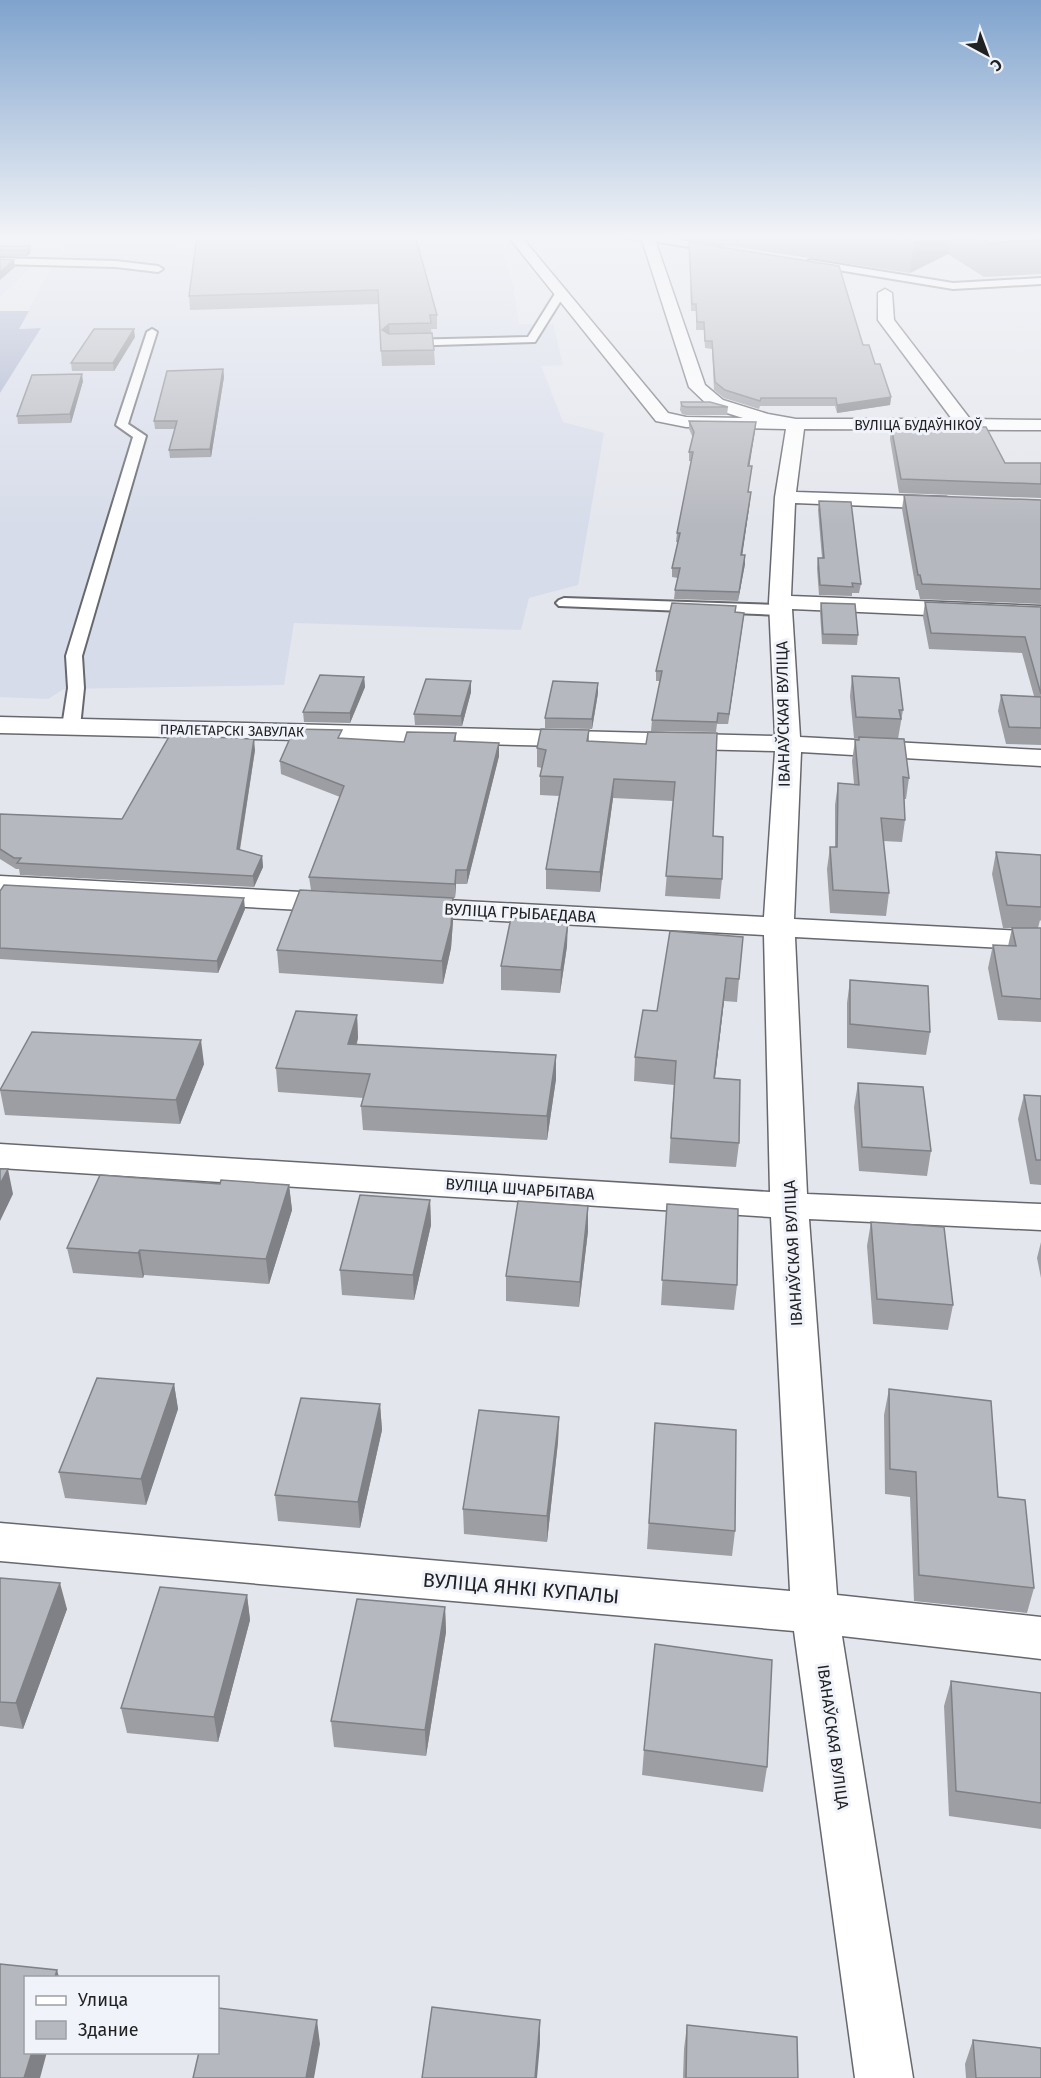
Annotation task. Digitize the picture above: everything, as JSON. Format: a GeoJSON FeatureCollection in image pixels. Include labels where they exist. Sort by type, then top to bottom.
{"type":"FeatureCollection","features":[{"type":"Feature","properties":{"kind":"street"},"geometry":{"type":"LineString","coordinates":[[591,332],[662,417],[686,422],[796,424]]}},
{"type":"Feature","properties":{"kind":"street"},"geometry":{"type":"LineString","coordinates":[[679,332],[697,387],[717,404],[766,419],[796,424]]}},
{"type":"Feature","properties":{"kind":"street"},"geometry":{"type":"LineString","coordinates":[[895,332],[966,425]]}},
{"type":"Feature","properties":{"kind":"street","name":"ВУЛІЦА БУДАЎНІКОЎ"},"geometry":{"type":"LineString","coordinates":[[796,424],[1041,424]]}},
{"type":"Feature","properties":{"kind":"street","name":"ІВАНАЎСКАЯ ВУЛІЦА"},"geometry":{"type":"LineString","coordinates":[[796,424],[785,497],[780,606],[788,744],[779,927],[789,1206],[815,1613],[884,2078]]}},
{"type":"Feature","properties":{"kind":"street"},"geometry":{"type":"LineString","coordinates":[[785,497],[959,503]]}},
{"type":"Feature","properties":{"kind":"street"},"geometry":{"type":"LineString","coordinates":[[780,606],[1041,613]]}},
{"type":"Feature","properties":{"kind":"street","name":"ПРАЛЕТАРСКІ ЗАВУЛАК"},"geometry":{"type":"LineString","coordinates":[[0,725],[788,744],[1041,758]]}},
{"type":"Feature","properties":{"kind":"street","name":"ВУЛІЦА ГРЫБАЕДАВА"},"geometry":{"type":"LineString","coordinates":[[0,885],[1041,941]]}},
{"type":"Feature","properties":{"kind":"street","name":"ВУЛІЦА ШЧАРБІТАВА"},"geometry":{"type":"LineString","coordinates":[[0,1156],[789,1206],[1041,1217]]}},
{"type":"Feature","properties":{"kind":"street","name":"ВУЛІЦА ЯНКІ КУПАЛЫ"},"geometry":{"type":"LineString","coordinates":[[0,1542],[815,1613],[1041,1638]]}},
{"type":"Feature","properties":{"kind":"lane"},"geometry":{"type":"LineString","coordinates":[[71,727],[76,688],[74,656],[140,436],[122,425],[152,332]]}},
{"type":"Feature","properties":{"kind":"lane"},"geometry":{"type":"LineString","coordinates":[[390,344],[531,340],[536,332]]}},
{"type":"Feature","properties":{"kind":"lane"},"geometry":{"type":"LineString","coordinates":[[564,603],[780,606]]}},
{"type":"Feature","properties":{"kind":"shaded area"},"geometry":{"type":"Polygon","coordinates":[[[0,332],[38,332],[0,393],[0,332]]]}},
{"type":"Feature","properties":{"kind":"shaded area"},"geometry":{"type":"Polygon","coordinates":[[[38,332],[555,332],[563,365],[541,366],[563,422],[604,433],[578,585],[529,598],[521,630],[294,623],[284,685],[64,689],[48,699],[0,697],[0,393],[38,332]]]}},
{"type":"Feature","properties":{"kind":"building"},"geometry":{"type":"Polygon","coordinates":[[[92,332],[132,332],[113,363],[71,363],[92,332]]]}},
{"type":"Feature","properties":{"kind":"building"},"geometry":{"type":"Polygon","coordinates":[[[380,332],[389,334],[432,333],[434,350],[381,351],[380,332]]]}},
{"type":"Feature","properties":{"kind":"building"},"geometry":{"type":"Polygon","coordinates":[[[705,332],[859,332],[863,345],[869,345],[875,364],[880,364],[891,397],[837,405],[836,398],[761,398],[760,401],[725,390],[715,382],[712,341],[705,341],[705,332]]]}},
{"type":"Feature","properties":{"kind":"building"},"geometry":{"type":"Polygon","coordinates":[[[223,369],[210,449],[169,450],[177,421],[154,421],[167,371],[223,369]]]}},
{"type":"Feature","properties":{"kind":"building"},"geometry":{"type":"Polygon","coordinates":[[[82,374],[70,414],[17,416],[32,375],[82,374]]]}},
{"type":"Feature","properties":{"kind":"building"},"geometry":{"type":"Polygon","coordinates":[[[681,402],[710,402],[728,407],[687,407],[682,406],[681,402]]]}},
{"type":"Feature","properties":{"kind":"building"},"geometry":{"type":"Polygon","coordinates":[[[689,421],[756,422],[748,466],[752,466],[748,492],[751,492],[741,555],[745,555],[739,592],[675,590],[680,568],[672,568],[693,452],[689,452],[694,432],[689,421]]]}},
{"type":"Feature","properties":{"kind":"building"},"geometry":{"type":"Polygon","coordinates":[[[891,426],[986,427],[1005,463],[1041,463],[1041,484],[901,479],[891,426]]]}},
{"type":"Feature","properties":{"kind":"building"},"geometry":{"type":"Polygon","coordinates":[[[904,495],[1041,500],[1041,589],[922,584],[920,575],[918,575],[904,495]]]}},
{"type":"Feature","properties":{"kind":"building"},"geometry":{"type":"Polygon","coordinates":[[[819,501],[851,502],[861,584],[852,583],[853,587],[820,585],[818,558],[824,558],[819,501]]]}},
{"type":"Feature","properties":{"kind":"building"},"geometry":{"type":"Polygon","coordinates":[[[925,602],[1041,607],[1041,694],[1025,637],[931,633],[925,602]]]}},
{"type":"Feature","properties":{"kind":"building"},"geometry":{"type":"Polygon","coordinates":[[[672,603],[736,606],[735,612],[744,613],[729,714],[718,713],[717,722],[652,720],[662,671],[656,671],[672,603]]]}},
{"type":"Feature","properties":{"kind":"building"},"geometry":{"type":"Polygon","coordinates":[[[821,603],[855,604],[858,635],[823,634],[821,603]]]}},
{"type":"Feature","properties":{"kind":"building"},"geometry":{"type":"Polygon","coordinates":[[[320,675],[364,677],[350,713],[303,712],[320,675]]]}},
{"type":"Feature","properties":{"kind":"building"},"geometry":{"type":"Polygon","coordinates":[[[852,676],[899,678],[903,710],[899,710],[901,719],[856,717],[852,676]]]}},
{"type":"Feature","properties":{"kind":"building"},"geometry":{"type":"Polygon","coordinates":[[[426,679],[471,681],[461,716],[414,714],[426,679]]]}},
{"type":"Feature","properties":{"kind":"building"},"geometry":{"type":"Polygon","coordinates":[[[553,681],[598,683],[592,719],[545,718],[553,681]]]}},
{"type":"Feature","properties":{"kind":"building"},"geometry":{"type":"Polygon","coordinates":[[[1001,695],[1041,697],[1041,728],[1009,727],[1001,695]]]}},
{"type":"Feature","properties":{"kind":"building"},"geometry":{"type":"Polygon","coordinates":[[[294,729],[342,730],[338,738],[404,742],[407,732],[456,733],[454,741],[499,743],[467,870],[456,870],[455,884],[309,877],[344,786],[280,761],[294,729]]]}},
{"type":"Feature","properties":{"kind":"building"},"geometry":{"type":"Polygon","coordinates":[[[541,729],[589,730],[587,741],[646,744],[648,732],[717,733],[713,836],[723,837],[722,879],[666,876],[675,782],[614,779],[600,872],[546,869],[563,777],[540,776],[546,750],[537,748],[541,729]]]}},
{"type":"Feature","properties":{"kind":"building"},"geometry":{"type":"Polygon","coordinates":[[[170,735],[254,739],[237,849],[262,856],[253,876],[17,863],[21,858],[14,858],[0,849],[0,814],[122,819],[170,735]]]}},
{"type":"Feature","properties":{"kind":"building"},"geometry":{"type":"Polygon","coordinates":[[[859,737],[904,739],[909,778],[903,777],[905,820],[881,818],[889,893],[833,890],[830,847],[837,847],[838,783],[859,785],[855,740],[859,740],[859,737]]]}},
{"type":"Feature","properties":{"kind":"building"},"geometry":{"type":"Polygon","coordinates":[[[996,852],[1041,855],[1041,907],[1007,905],[996,852]]]}},
{"type":"Feature","properties":{"kind":"building"},"geometry":{"type":"Polygon","coordinates":[[[4,885],[244,898],[217,961],[0,948],[0,891],[4,885]]]}},
{"type":"Feature","properties":{"kind":"building"},"geometry":{"type":"Polygon","coordinates":[[[300,890],[453,898],[451,926],[442,961],[277,950],[300,890]]]}},
{"type":"Feature","properties":{"kind":"building"},"geometry":{"type":"Polygon","coordinates":[[[511,918],[568,923],[561,970],[501,966],[511,918]]]}},
{"type":"Feature","properties":{"kind":"building"},"geometry":{"type":"Polygon","coordinates":[[[1012,928],[1041,928],[1041,999],[1002,996],[993,945],[1016,946],[1012,928]]]}},
{"type":"Feature","properties":{"kind":"building"},"geometry":{"type":"Polygon","coordinates":[[[670,931],[743,937],[739,979],[726,978],[714,1078],[740,1080],[739,1143],[671,1138],[676,1061],[635,1057],[643,1010],[657,1011],[670,931]]]}},
{"type":"Feature","properties":{"kind":"building"},"geometry":{"type":"Polygon","coordinates":[[[850,980],[928,986],[930,1032],[850,1024],[850,980]]]}},
{"type":"Feature","properties":{"kind":"building"},"geometry":{"type":"Polygon","coordinates":[[[296,1011],[357,1015],[348,1044],[556,1055],[547,1116],[361,1106],[370,1074],[276,1068],[296,1011]]]}},
{"type":"Feature","properties":{"kind":"building"},"geometry":{"type":"Polygon","coordinates":[[[32,1032],[201,1040],[176,1100],[0,1090],[32,1032]]]}},
{"type":"Feature","properties":{"kind":"building"},"geometry":{"type":"Polygon","coordinates":[[[858,1083],[923,1087],[931,1151],[862,1147],[858,1083]]]}},
{"type":"Feature","properties":{"kind":"building"},"geometry":{"type":"Polygon","coordinates":[[[1024,1095],[1041,1096],[1041,1160],[1036,1160],[1024,1095]]]}},
{"type":"Feature","properties":{"kind":"building"},"geometry":{"type":"Polygon","coordinates":[[[0,1169],[8,1169],[0,1184],[0,1169]]]}},
{"type":"Feature","properties":{"kind":"building"},"geometry":{"type":"Polygon","coordinates":[[[100,1175],[220,1184],[221,1180],[289,1185],[266,1259],[140,1250],[138,1253],[67,1248],[100,1175]]]}},
{"type":"Feature","properties":{"kind":"building"},"geometry":{"type":"Polygon","coordinates":[[[360,1195],[430,1200],[413,1275],[340,1270],[360,1195]]]}},
{"type":"Feature","properties":{"kind":"building"},"geometry":{"type":"Polygon","coordinates":[[[518,1201],[588,1206],[580,1282],[506,1276],[518,1201]]]}},
{"type":"Feature","properties":{"kind":"building"},"geometry":{"type":"Polygon","coordinates":[[[667,1204],[738,1209],[737,1285],[662,1280],[667,1204]]]}},
{"type":"Feature","properties":{"kind":"building"},"geometry":{"type":"Polygon","coordinates":[[[871,1222],[944,1227],[953,1305],[877,1299],[871,1222]]]}},
{"type":"Feature","properties":{"kind":"building"},"geometry":{"type":"Polygon","coordinates":[[[97,1378],[174,1384],[141,1479],[59,1472],[97,1378]]]}},
{"type":"Feature","properties":{"kind":"building"},"geometry":{"type":"Polygon","coordinates":[[[889,1389],[991,1401],[998,1497],[1025,1500],[1034,1588],[919,1575],[916,1472],[890,1469],[889,1389]]]}},
{"type":"Feature","properties":{"kind":"building"},"geometry":{"type":"Polygon","coordinates":[[[301,1398],[380,1404],[358,1502],[275,1495],[301,1398]]]}},
{"type":"Feature","properties":{"kind":"building"},"geometry":{"type":"Polygon","coordinates":[[[479,1410],[559,1417],[547,1516],[463,1509],[479,1410]]]}},
{"type":"Feature","properties":{"kind":"building"},"geometry":{"type":"Polygon","coordinates":[[[655,1423],[736,1430],[735,1531],[649,1523],[655,1423]]]}},
{"type":"Feature","properties":{"kind":"building"},"geometry":{"type":"Polygon","coordinates":[[[0,1578],[60,1583],[16,1703],[0,1702],[0,1578]]]}},
{"type":"Feature","properties":{"kind":"building"},"geometry":{"type":"Polygon","coordinates":[[[160,1587],[247,1595],[214,1717],[121,1708],[160,1587]]]}},
{"type":"Feature","properties":{"kind":"building"},"geometry":{"type":"Polygon","coordinates":[[[357,1599],[445,1607],[425,1730],[331,1721],[357,1599]]]}},
{"type":"Feature","properties":{"kind":"building"},"geometry":{"type":"Polygon","coordinates":[[[655,1644],[772,1660],[767,1767],[644,1750],[655,1644]]]}},
{"type":"Feature","properties":{"kind":"building"},"geometry":{"type":"Polygon","coordinates":[[[951,1681],[1041,1693],[1041,1803],[956,1791],[951,1681]]]}},
{"type":"Feature","properties":{"kind":"building"},"geometry":{"type":"Polygon","coordinates":[[[0,1964],[57,1970],[55,1976],[24,1976],[24,2054],[31,2054],[24,2078],[0,2078],[0,1964]]]}},
{"type":"Feature","properties":{"kind":"building"},"geometry":{"type":"Polygon","coordinates":[[[432,2007],[540,2020],[535,2078],[422,2078],[432,2007]]]}},
{"type":"Feature","properties":{"kind":"building"},"geometry":{"type":"Polygon","coordinates":[[[219,2008],[317,2020],[306,2078],[193,2078],[199,2054],[219,2054],[219,2008]]]}},
{"type":"Feature","properties":{"kind":"building"},"geometry":{"type":"Polygon","coordinates":[[[687,2025],[797,2037],[798,2078],[686,2078],[687,2025]]]}},
{"type":"Feature","properties":{"kind":"building"},"geometry":{"type":"Polygon","coordinates":[[[973,2040],[1041,2048],[1041,2078],[976,2078],[973,2040]]]}}]}
